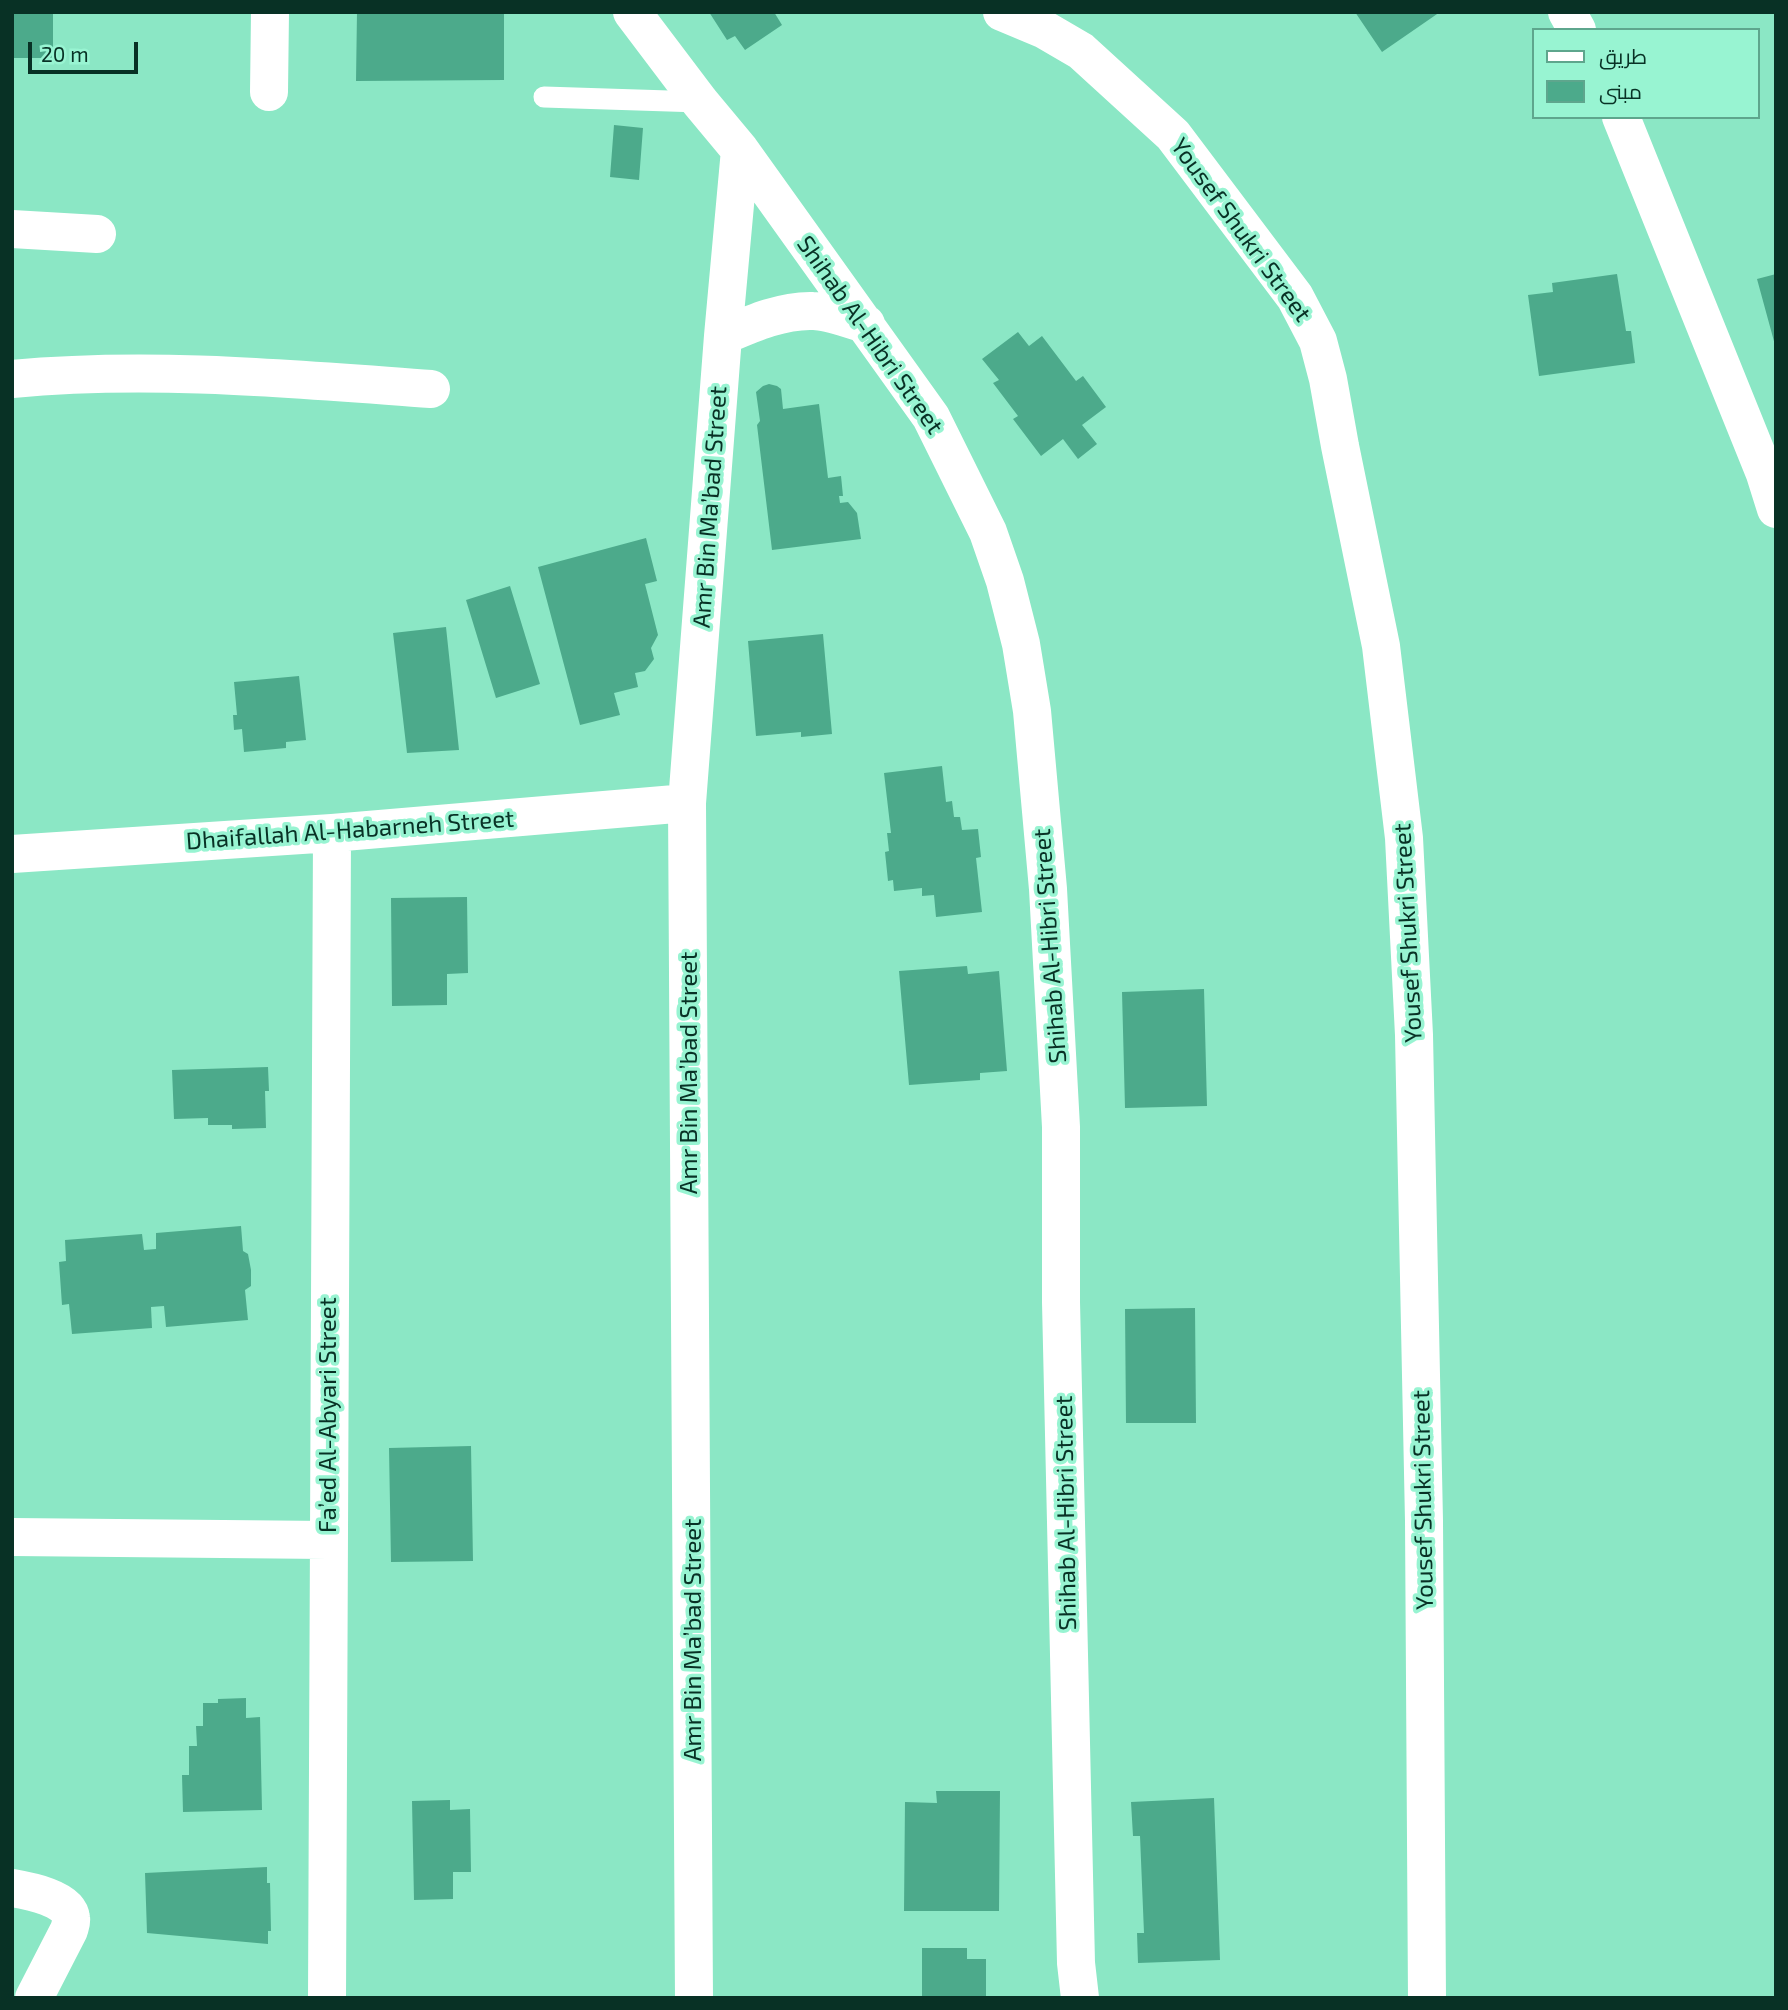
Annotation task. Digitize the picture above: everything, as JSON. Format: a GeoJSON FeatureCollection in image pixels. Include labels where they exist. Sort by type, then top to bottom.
{"type":"FeatureCollection","features":[{"type":"Feature","properties":{"kind":"street"},"geometry":{"type":"LineString","coordinates":[[270,12],[270,92]]}},
{"type":"Feature","properties":{"kind":"street","name":"Shihab Al-Hibri Street"},"geometry":{"type":"LineString","coordinates":[[632,12],[740,150],[931,417],[988,531],[1005,581],[1021,644],[1032,711],[1048,890],[1061,1127],[1061,1302],[1076,1963],[1080,1998]]}},
{"type":"Feature","properties":{"kind":"street","name":"Yousef Shukri Street"},"geometry":{"type":"LineString","coordinates":[[1002,12],[1045,30],[1081,51],[1173,135],[1295,297],[1318,341],[1328,379],[1381,646],[1404,838],[1414,1035],[1424,1507],[1427,1998]]}},
{"type":"Feature","properties":{"kind":"street"},"geometry":{"type":"LineString","coordinates":[[1567,12],[1576,28]]}},
{"type":"Feature","properties":{"kind":"street"},"geometry":{"type":"LineString","coordinates":[[1622,119],[1765,474],[1776,509]]}},
{"type":"Feature","properties":{"kind":"street","name":"Amr Bin Ma’bad Street"},"geometry":{"type":"LineString","coordinates":[[694,1998],[687,803],[740,150]]}},
{"type":"Feature","properties":{"kind":"street"},"geometry":{"type":"LineString","coordinates":[[12,229],[97,234]]}},
{"type":"Feature","properties":{"kind":"street"},"geometry":{"type":"LineString","coordinates":[[723,336],[778,315],[813,310],[866,324]]}},
{"type":"Feature","properties":{"kind":"street"},"geometry":{"type":"LineString","coordinates":[[12,379],[174,373],[430,389]]}},
{"type":"Feature","properties":{"kind":"street","name":"Dhaifallah Al-Habarneh Street"},"geometry":{"type":"LineString","coordinates":[[12,854],[332,833],[687,803]]}},
{"type":"Feature","properties":{"kind":"street","name":"Fa’ed Al-Abyari Street"},"geometry":{"type":"LineString","coordinates":[[327,1998],[332,833]]}},
{"type":"Feature","properties":{"kind":"street"},"geometry":{"type":"LineString","coordinates":[[12,1537],[328,1540]]}},
{"type":"Feature","properties":{"kind":"street"},"geometry":{"type":"LineString","coordinates":[[12,1888],[47,1896],[66,1906],[72,1917],[69,1930],[34,1998]]}},
{"type":"Feature","properties":{"kind":"lane"},"geometry":{"type":"LineString","coordinates":[[544,97],[700,102]]}},
{"type":"Feature","properties":{"kind":"building"},"geometry":{"type":"Polygon","coordinates":[[[12,12],[53,12],[53,58],[12,58],[12,12]]]}},
{"type":"Feature","properties":{"kind":"building"},"geometry":{"type":"Polygon","coordinates":[[[357,12],[504,12],[504,80],[356,81],[357,12]]]}},
{"type":"Feature","properties":{"kind":"building"},"geometry":{"type":"Polygon","coordinates":[[[709,12],[774,12],[782,25],[745,50],[735,36],[727,40],[709,12]]]}},
{"type":"Feature","properties":{"kind":"building"},"geometry":{"type":"Polygon","coordinates":[[[1355,12],[1440,12],[1382,52],[1355,12]]]}},
{"type":"Feature","properties":{"kind":"building"},"geometry":{"type":"Polygon","coordinates":[[[614,125],[643,128],[639,180],[610,177],[614,125]]]}},
{"type":"Feature","properties":{"kind":"building"},"geometry":{"type":"Polygon","coordinates":[[[1617,274],[1626,331],[1631,331],[1635,363],[1539,376],[1528,295],[1553,292],[1552,283],[1617,274]]]}},
{"type":"Feature","properties":{"kind":"building"},"geometry":{"type":"Polygon","coordinates":[[[1776,274],[1776,345],[1775,345],[1757,279],[1776,274]]]}},
{"type":"Feature","properties":{"kind":"building"},"geometry":{"type":"Polygon","coordinates":[[[1018,332],[1029,346],[1042,336],[1076,381],[1083,376],[1106,407],[1082,425],[1097,444],[1078,459],[1063,439],[1041,456],[1013,419],[1018,416],[993,383],[999,380],[982,359],[1018,332]]]}},
{"type":"Feature","properties":{"kind":"building"},"geometry":{"type":"Polygon","coordinates":[[[769,384],[781,389],[783,409],[819,404],[828,478],[841,476],[843,496],[839,496],[840,503],[848,502],[857,513],[861,539],[772,550],[757,425],[760,421],[756,392],[769,384]]]}},
{"type":"Feature","properties":{"kind":"building"},"geometry":{"type":"Polygon","coordinates":[[[646,538],[657,581],[645,584],[658,635],[651,648],[654,659],[645,671],[635,673],[638,687],[614,693],[620,715],[580,725],[538,567],[646,538]]]}},
{"type":"Feature","properties":{"kind":"building"},"geometry":{"type":"Polygon","coordinates":[[[510,586],[540,684],[496,698],[466,600],[510,586]]]}},
{"type":"Feature","properties":{"kind":"building"},"geometry":{"type":"Polygon","coordinates":[[[446,627],[459,750],[407,753],[393,633],[446,627]]]}},
{"type":"Feature","properties":{"kind":"building"},"geometry":{"type":"Polygon","coordinates":[[[823,634],[832,734],[801,737],[801,732],[756,736],[748,641],[823,634]]]}},
{"type":"Feature","properties":{"kind":"building"},"geometry":{"type":"Polygon","coordinates":[[[299,676],[306,740],[286,742],[286,748],[244,752],[242,729],[234,730],[233,715],[237,715],[234,682],[299,676]]]}},
{"type":"Feature","properties":{"kind":"building"},"geometry":{"type":"Polygon","coordinates":[[[942,766],[946,802],[952,801],[954,817],[960,817],[962,830],[978,829],[981,857],[976,858],[982,912],[936,917],[934,895],[922,896],[922,888],[894,891],[893,880],[888,881],[885,852],[889,851],[887,833],[891,833],[884,773],[942,766]]]}},
{"type":"Feature","properties":{"kind":"building"},"geometry":{"type":"Polygon","coordinates":[[[467,897],[468,973],[447,974],[447,1005],[392,1006],[391,898],[467,897]]]}},
{"type":"Feature","properties":{"kind":"building"},"geometry":{"type":"Polygon","coordinates":[[[967,966],[968,974],[999,971],[1007,1071],[980,1073],[980,1080],[909,1085],[899,971],[967,966]]]}},
{"type":"Feature","properties":{"kind":"building"},"geometry":{"type":"Polygon","coordinates":[[[1204,989],[1207,1106],[1125,1108],[1122,992],[1204,989]]]}},
{"type":"Feature","properties":{"kind":"building"},"geometry":{"type":"Polygon","coordinates":[[[268,1067],[269,1091],[265,1091],[266,1128],[232,1129],[232,1125],[208,1125],[208,1118],[174,1119],[172,1070],[268,1067]]]}},
{"type":"Feature","properties":{"kind":"building"},"geometry":{"type":"Polygon","coordinates":[[[241,1226],[243,1251],[248,1254],[251,1270],[251,1286],[245,1290],[248,1320],[166,1327],[164,1306],[151,1307],[152,1328],[72,1334],[69,1304],[62,1305],[59,1262],[66,1261],[65,1240],[142,1234],[144,1250],[156,1249],[156,1233],[241,1226]]]}},
{"type":"Feature","properties":{"kind":"building"},"geometry":{"type":"Polygon","coordinates":[[[1195,1308],[1196,1423],[1126,1423],[1125,1309],[1195,1308]]]}},
{"type":"Feature","properties":{"kind":"building"},"geometry":{"type":"Polygon","coordinates":[[[471,1446],[473,1561],[391,1562],[389,1448],[471,1446]]]}},
{"type":"Feature","properties":{"kind":"building"},"geometry":{"type":"Polygon","coordinates":[[[246,1698],[246,1718],[260,1717],[262,1810],[183,1812],[182,1775],[189,1775],[189,1746],[197,1746],[196,1726],[203,1726],[203,1703],[218,1703],[218,1699],[246,1698]]]}},
{"type":"Feature","properties":{"kind":"building"},"geometry":{"type":"Polygon","coordinates":[[[936,1791],[1000,1791],[999,1911],[904,1911],[905,1802],[937,1803],[936,1791]]]}},
{"type":"Feature","properties":{"kind":"building"},"geometry":{"type":"Polygon","coordinates":[[[1214,1798],[1220,1960],[1138,1963],[1137,1933],[1144,1933],[1140,1836],[1133,1836],[1131,1802],[1214,1798]]]}},
{"type":"Feature","properties":{"kind":"building"},"geometry":{"type":"Polygon","coordinates":[[[450,1800],[450,1810],[470,1809],[471,1872],[453,1872],[453,1899],[414,1900],[412,1801],[450,1800]]]}},
{"type":"Feature","properties":{"kind":"building"},"geometry":{"type":"Polygon","coordinates":[[[267,1867],[271,1931],[268,1931],[268,1944],[147,1933],[145,1873],[267,1867]]]}},
{"type":"Feature","properties":{"kind":"building"},"geometry":{"type":"Polygon","coordinates":[[[922,1948],[967,1948],[967,1959],[986,1959],[986,1998],[922,1998],[922,1948]]]}}]}
